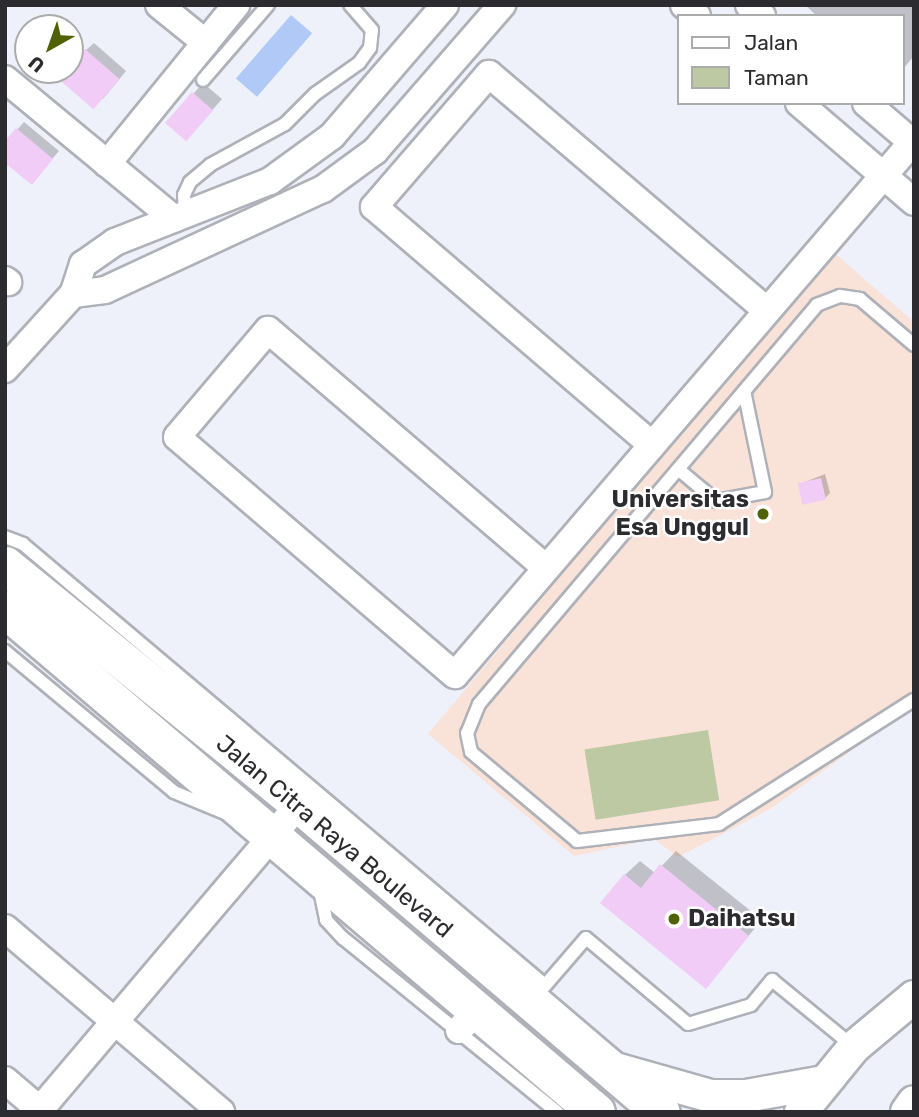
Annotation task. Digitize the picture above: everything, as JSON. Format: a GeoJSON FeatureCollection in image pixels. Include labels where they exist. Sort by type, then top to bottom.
{"type":"FeatureCollection","features":[{"type":"Feature","properties":{"kind":"main road","name":"Jalan Citra Raya Boulevard"},"geometry":{"type":"LineString","coordinates":[[5,565],[146,664],[237,740],[299,804],[401,878],[527,985],[607,1066],[661,1112]]}},
{"type":"Feature","properties":{"kind":"main road","name":"Jalan Citra Raya Boulevard"},"geometry":{"type":"LineString","coordinates":[[5,610],[84,697],[262,826],[319,876],[467,1021],[597,1112]]}},
{"type":"Feature","properties":{"kind":"street"},"geometry":{"type":"LineString","coordinates":[[159,5],[206,43]]}},
{"type":"Feature","properties":{"kind":"street"},"geometry":{"type":"LineString","coordinates":[[107,164],[236,5]]}},
{"type":"Feature","properties":{"kind":"street"},"geometry":{"type":"LineString","coordinates":[[73,294],[105,290],[323,189],[375,151],[502,5]]}},
{"type":"Feature","properties":{"kind":"street"},"geometry":{"type":"LineString","coordinates":[[5,369],[73,294],[83,264],[115,242],[270,181],[332,136],[433,9]]}},
{"type":"Feature","properties":{"kind":"street"},"geometry":{"type":"LineString","coordinates":[[652,445],[374,207],[489,74],[767,312]]}},
{"type":"Feature","properties":{"kind":"street"},"geometry":{"type":"LineString","coordinates":[[5,79],[107,164],[180,216]]}},
{"type":"Feature","properties":{"kind":"street"},"geometry":{"type":"LineString","coordinates":[[801,105],[914,202]]}},
{"type":"Feature","properties":{"kind":"street"},"geometry":{"type":"LineString","coordinates":[[546,568],[268,330],[177,437],[455,675],[913,142],[868,105]]}},
{"type":"Feature","properties":{"kind":"street"},"geometry":{"type":"LineString","coordinates":[[5,1080],[39,1111],[114,1021],[262,826],[299,804]]}},
{"type":"Feature","properties":{"kind":"street"},"geometry":{"type":"LineString","coordinates":[[5,928],[221,1112]]}},
{"type":"Feature","properties":{"kind":"street"},"geometry":{"type":"LineString","coordinates":[[801,1112],[854,1047],[914,997]]}},
{"type":"Feature","properties":{"kind":"street"},"geometry":{"type":"LineString","coordinates":[[607,1066],[711,1096],[746,1096],[824,1082]]}},
{"type":"Feature","properties":{"kind":"street"},"geometry":{"type":"LineString","coordinates":[[907,1112],[914,1102]]}},
{"type":"Feature","properties":{"kind":"lane"},"geometry":{"type":"LineString","coordinates":[[203,80],[268,5]]}},
{"type":"Feature","properties":{"kind":"lane"},"geometry":{"type":"LineString","coordinates":[[180,216],[190,182],[210,165],[285,124],[315,94],[359,62],[370,48],[372,30],[350,5]]}},
{"type":"Feature","properties":{"kind":"lane"},"geometry":{"type":"LineString","coordinates":[[914,345],[860,299],[840,296],[817,305],[479,704],[467,733],[471,752],[577,841],[719,824],[914,700]]}},
{"type":"Feature","properties":{"kind":"lane"},"geometry":{"type":"LineString","coordinates":[[678,469],[716,501],[765,492],[744,391]]}},
{"type":"Feature","properties":{"kind":"lane"},"geometry":{"type":"LineString","coordinates":[[5,537],[23,544],[146,664]]}},
{"type":"Feature","properties":{"kind":"lane"},"geometry":{"type":"LineString","coordinates":[[5,651],[84,697]]}},
{"type":"Feature","properties":{"kind":"lane"},"geometry":{"type":"LineString","coordinates":[[237,740],[401,878]]}},
{"type":"Feature","properties":{"kind":"lane"},"geometry":{"type":"LineString","coordinates":[[527,985],[586,938],[688,1024],[751,1005],[772,980],[854,1047]]}},
{"type":"Feature","properties":{"kind":"lane"},"geometry":{"type":"LineString","coordinates":[[467,1021],[557,1112]]}},
{"type":"Feature","properties":{"kind":"shaded area","name":"Universitas Esa Unggul"},"geometry":{"type":"Polygon","coordinates":[[[832,251],[914,322],[914,706],[770,809],[678,857],[654,839],[574,856],[428,734],[832,251]]]}},
{"type":"Feature","properties":{"kind":"green space"},"geometry":{"type":"Polygon","coordinates":[[[708,730],[719,800],[596,820],[585,750],[708,730]]]}},
{"type":"Feature","properties":{"kind":"water"},"geometry":{"type":"Polygon","coordinates":[[[291,15],[312,33],[257,97],[236,78],[291,15]]]}},
{"type":"Feature","properties":{"kind":"building"},"geometry":{"type":"Polygon","coordinates":[[[85,49],[120,79],[93,109],[64,84],[84,84],[85,49]]]}},
{"type":"Feature","properties":{"kind":"building"},"geometry":{"type":"Polygon","coordinates":[[[192,92],[213,110],[186,141],[165,123],[192,92]]]}},
{"type":"Feature","properties":{"kind":"building"},"geometry":{"type":"Polygon","coordinates":[[[16,128],[53,159],[32,185],[5,163],[5,141],[16,128]]]}},
{"type":"Feature","properties":{"kind":"building"},"geometry":{"type":"Polygon","coordinates":[[[821,478],[826,499],[803,505],[798,483],[821,478]]]}},
{"type":"Feature","properties":{"kind":"building","name":"Daihatsu"},"geometry":{"type":"Polygon","coordinates":[[[660,864],[749,936],[706,989],[600,903],[624,874],[641,888],[660,864]]]}},
{"type":"Feature","properties":{"kind":"place","name":"Universitas Esa Unggul"},"geometry":{"type":"Point","coordinates":[763,514]}},
{"type":"Feature","properties":{"kind":"place","name":"Daihatsu"},"geometry":{"type":"Point","coordinates":[674,919]}}]}
